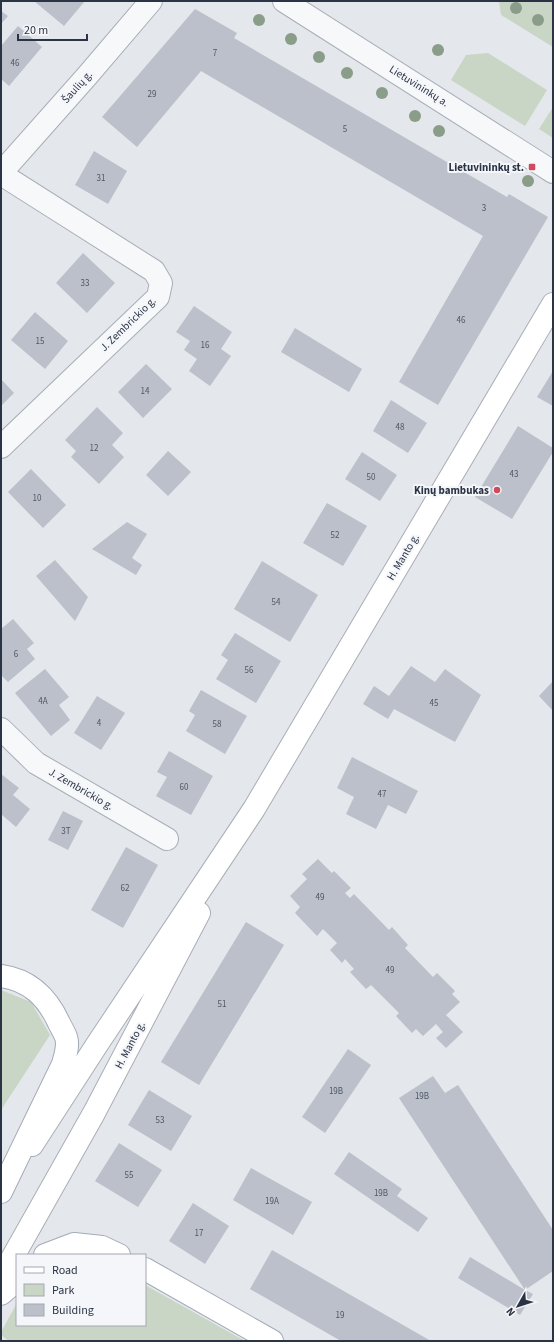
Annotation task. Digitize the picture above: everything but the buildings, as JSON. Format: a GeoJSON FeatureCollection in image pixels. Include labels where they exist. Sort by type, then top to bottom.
{"type":"FeatureCollection","features":[{"type":"Feature","properties":{"kind":"main road","name":"H. Manto g."},"geometry":{"type":"LineString","coordinates":[[1,1278],[94,1113],[254,809],[553,304]]}},
{"type":"Feature","properties":{"kind":"main road","name":"H. Manto g."},"geometry":{"type":"LineString","coordinates":[[1,1192],[254,809]]}},
{"type":"Feature","properties":{"kind":"main road"},"geometry":{"type":"LineString","coordinates":[[1,976],[9,977],[27,984],[44,998],[66,1037],[67,1050],[63,1064],[1,1192]]}},
{"type":"Feature","properties":{"kind":"main road"},"geometry":{"type":"LineString","coordinates":[[48,1254],[74,1244],[102,1247],[117,1254]]}},
{"type":"Feature","properties":{"kind":"main road"},"geometry":{"type":"LineString","coordinates":[[146,1270],[272,1341]]}},
{"type":"Feature","properties":{"kind":"main road"},"geometry":{"type":"LineString","coordinates":[[1,1294],[16,1281]]}},
{"type":"Feature","properties":{"kind":"street","name":"Šaulių g."},"geometry":{"type":"LineString","coordinates":[[1,173],[151,1]]}},
{"type":"Feature","properties":{"kind":"street","name":"Lietuvininkų a."},"geometry":{"type":"LineString","coordinates":[[284,1],[553,172]]}},
{"type":"Feature","properties":{"kind":"street","name":"J. Zembrickio g."},"geometry":{"type":"LineString","coordinates":[[1,173],[154,272],[161,283],[158,297],[1,447]]}},
{"type":"Feature","properties":{"kind":"street","name":"J. Zembrickio g."},"geometry":{"type":"LineString","coordinates":[[1,729],[36,763],[167,839]]}},
{"type":"Feature","properties":{"kind":"green space"},"geometry":{"type":"Polygon","coordinates":[[[499,1],[553,1],[553,47],[501,15],[499,1]]]}},
{"type":"Feature","properties":{"kind":"green space"},"geometry":{"type":"Polygon","coordinates":[[[488,53],[547,90],[525,126],[451,80],[466,55],[488,53]]]}},
{"type":"Feature","properties":{"kind":"green space"},"geometry":{"type":"Polygon","coordinates":[[[553,107],[553,138],[539,129],[553,107]]]}},
{"type":"Feature","properties":{"kind":"green space"},"geometry":{"type":"Polygon","coordinates":[[[1,990],[31,1002],[50,1035],[1,1110],[1,990]]]}},
{"type":"Feature","properties":{"kind":"green space"},"geometry":{"type":"Polygon","coordinates":[[[146,1286],[245,1341],[9,1341],[1,1335],[1,1332],[16,1305],[16,1326],[146,1326],[146,1286]]]}},
{"type":"Feature","properties":{"kind":"place","name":"Lietuvininkų st."},"geometry":{"type":"Point","coordinates":[532,167]}},
{"type":"Feature","properties":{"kind":"place","name":"Kinų bambukas"},"geometry":{"type":"Point","coordinates":[497,490]}}]}
